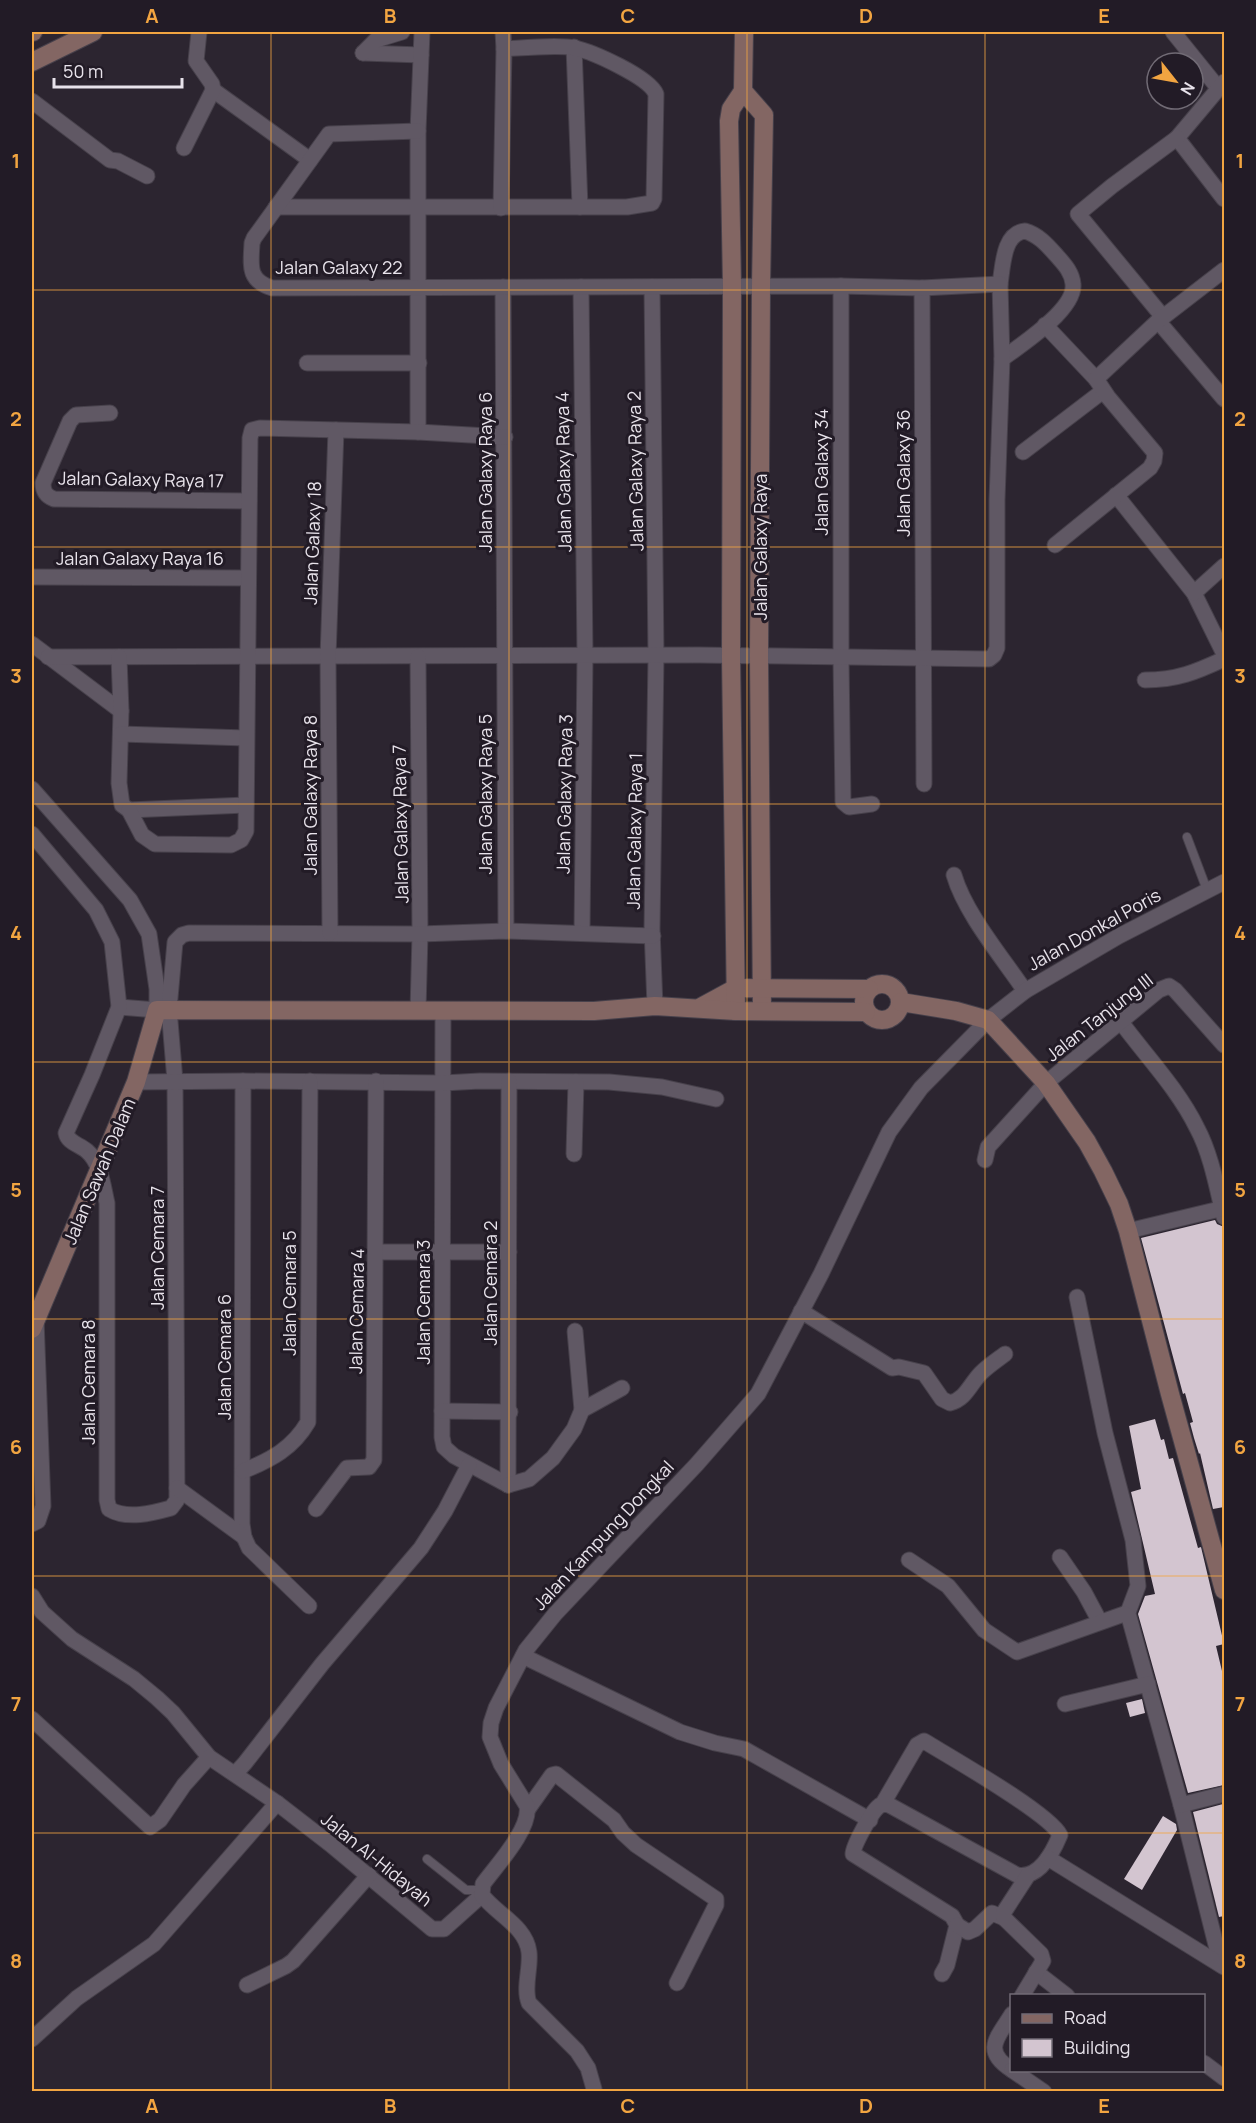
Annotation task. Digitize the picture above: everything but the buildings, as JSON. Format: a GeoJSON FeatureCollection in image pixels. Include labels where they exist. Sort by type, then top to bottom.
{"type":"FeatureCollection","features":[{"type":"Feature","properties":{"kind":"street"},"geometry":{"type":"LineString","coordinates":[[32,62],[93,32]]}},
{"type":"Feature","properties":{"kind":"street"},"geometry":{"type":"LineString","coordinates":[[184,147],[213,90],[212,84],[196,61],[199,32]]}},
{"type":"Feature","properties":{"kind":"street"},"geometry":{"type":"LineString","coordinates":[[402,32],[376,40],[363,53],[421,55]]}},
{"type":"Feature","properties":{"kind":"street"},"geometry":{"type":"LineString","coordinates":[[418,432],[417,207],[422,32]]}},
{"type":"Feature","properties":{"kind":"street"},"geometry":{"type":"LineString","coordinates":[[501,208],[503,32]]}},
{"type":"Feature","properties":{"kind":"street","name":"Jalan Galaxy Raya"},"geometry":{"type":"LineString","coordinates":[[736,1011],[730,657],[732,286],[729,121],[731,109],[743,91],[743,32]]}},
{"type":"Feature","properties":{"kind":"street"},"geometry":{"type":"LineString","coordinates":[[1178,33],[1221,85],[1177,138],[1078,214],[1224,399]]}},
{"type":"Feature","properties":{"kind":"street"},"geometry":{"type":"LineString","coordinates":[[276,207],[501,208],[650,205],[654,199],[656,94],[649,84],[628,70],[574,47],[504,49]]}},
{"type":"Feature","properties":{"kind":"street"},"geometry":{"type":"LineString","coordinates":[[574,47],[580,207]]}},
{"type":"Feature","properties":{"kind":"street"},"geometry":{"type":"LineString","coordinates":[[213,90],[310,160]]}},
{"type":"Feature","properties":{"kind":"street","name":"Jalan Galaxy Raya"},"geometry":{"type":"LineString","coordinates":[[743,91],[764,115],[759,657],[762,1011]]}},
{"type":"Feature","properties":{"kind":"street"},"geometry":{"type":"LineString","coordinates":[[32,101],[110,160],[118,161],[147,176]]}},
{"type":"Feature","properties":{"kind":"street","name":"Jalan Galaxy 22"},"geometry":{"type":"LineString","coordinates":[[418,131],[332,133],[326,138],[252,243],[252,274],[256,280],[272,288],[732,286],[922,288],[1000,284]]}},
{"type":"Feature","properties":{"kind":"street"},"geometry":{"type":"LineString","coordinates":[[1177,138],[1224,199]]}},
{"type":"Feature","properties":{"kind":"street"},"geometry":{"type":"LineString","coordinates":[[48,657],[656,656],[989,659],[997,648],[997,500],[1002,359],[1000,284],[1006,247],[1014,234],[1025,231],[1045,243],[1068,268],[1073,290],[1061,311],[1002,359]]}},
{"type":"Feature","properties":{"kind":"street"},"geometry":{"type":"LineString","coordinates":[[1023,452],[1100,385],[1160,319],[1224,270]]}},
{"type":"Feature","properties":{"kind":"street","name":"Jalan Galaxy 34"},"geometry":{"type":"LineString","coordinates":[[841,286],[843,802],[849,807],[872,804]]}},
{"type":"Feature","properties":{"kind":"street","name":"Jalan Galaxy Raya 6"},"geometry":{"type":"LineString","coordinates":[[503,287],[504,657]]}},
{"type":"Feature","properties":{"kind":"street","name":"Jalan Galaxy Raya 4"},"geometry":{"type":"LineString","coordinates":[[581,287],[585,656]]}},
{"type":"Feature","properties":{"kind":"street","name":"Jalan Galaxy Raya 2"},"geometry":{"type":"LineString","coordinates":[[652,287],[656,656]]}},
{"type":"Feature","properties":{"kind":"street","name":"Jalan Galaxy 36"},"geometry":{"type":"LineString","coordinates":[[922,288],[924,784]]}},
{"type":"Feature","properties":{"kind":"street"},"geometry":{"type":"LineString","coordinates":[[1045,325],[1100,385],[1155,453],[1150,468],[1055,545]]}},
{"type":"Feature","properties":{"kind":"street"},"geometry":{"type":"LineString","coordinates":[[307,363],[419,363]]}},
{"type":"Feature","properties":{"kind":"street","name":"Jalan Galaxy Raya 17"},"geometry":{"type":"LineString","coordinates":[[110,413],[76,415],[70,421],[43,483],[43,489],[47,495],[54,498],[249,501]]}},
{"type":"Feature","properties":{"kind":"street"},"geometry":{"type":"LineString","coordinates":[[119,657],[120,796],[122,805],[129,810],[142,835],[155,844],[231,845],[242,840],[246,831],[249,438],[252,430],[260,428],[418,432],[505,437]]}},
{"type":"Feature","properties":{"kind":"street","name":"Jalan Galaxy 18"},"geometry":{"type":"LineString","coordinates":[[328,657],[336,430]]}},
{"type":"Feature","properties":{"kind":"street"},"geometry":{"type":"LineString","coordinates":[[1116,495],[1194,593],[1224,654]]}},
{"type":"Feature","properties":{"kind":"street"},"geometry":{"type":"LineString","coordinates":[[1194,593],[1224,566]]}},
{"type":"Feature","properties":{"kind":"street","name":"Jalan Galaxy Raya 16"},"geometry":{"type":"LineString","coordinates":[[32,577],[248,578]]}},
{"type":"Feature","properties":{"kind":"street"},"geometry":{"type":"LineString","coordinates":[[32,644],[121,711]]}},
{"type":"Feature","properties":{"kind":"street","name":"Jalan Galaxy Raya 3"},"geometry":{"type":"LineString","coordinates":[[582,933],[585,656]]}},
{"type":"Feature","properties":{"kind":"street","name":"Jalan Galaxy Raya 1"},"geometry":{"type":"LineString","coordinates":[[655,1006],[653,936],[656,656]]}},
{"type":"Feature","properties":{"kind":"street","name":"Jalan Galaxy Raya 8"},"geometry":{"type":"LineString","coordinates":[[328,657],[330,933]]}},
{"type":"Feature","properties":{"kind":"street","name":"Jalan Galaxy Raya 7"},"geometry":{"type":"LineString","coordinates":[[418,657],[420,934],[418,1011]]}},
{"type":"Feature","properties":{"kind":"street","name":"Jalan Galaxy Raya 5"},"geometry":{"type":"LineString","coordinates":[[504,657],[506,931]]}},
{"type":"Feature","properties":{"kind":"street"},"geometry":{"type":"LineString","coordinates":[[1145,680],[1166,680],[1187,676],[1224,659]]}},
{"type":"Feature","properties":{"kind":"street"},"geometry":{"type":"LineString","coordinates":[[121,734],[246,738]]}},
{"type":"Feature","properties":{"kind":"street"},"geometry":{"type":"LineString","coordinates":[[32,789],[130,900],[149,934],[159,1009]]}},
{"type":"Feature","properties":{"kind":"street"},"geometry":{"type":"LineString","coordinates":[[129,810],[246,805]]}},
{"type":"Feature","properties":{"kind":"street"},"geometry":{"type":"LineString","coordinates":[[32,834],[96,910],[112,942],[125,1008],[66,1128],[68,1139],[88,1151],[99,1169]]}},
{"type":"Feature","properties":{"kind":"street"},"geometry":{"type":"LineString","coordinates":[[954,875],[969,910],[1025,991]]}},
{"type":"Feature","properties":{"kind":"street","name":"Jalan Donkal Poris"},"geometry":{"type":"LineString","coordinates":[[988,1020],[1025,991],[1119,936],[1224,882]]}},
{"type":"Feature","properties":{"kind":"street"},"geometry":{"type":"LineString","coordinates":[[159,1009],[175,942],[182,935],[189,933],[420,934],[506,931],[653,936]]}},
{"type":"Feature","properties":{"kind":"street"},"geometry":{"type":"LineString","coordinates":[[701,1007],[736,988],[869,989],[883,984],[892,986],[899,993],[901,1002],[898,1012],[891,1018],[882,1020],[873,1018],[866,1012],[864,1002],[869,989]]}},
{"type":"Feature","properties":{"kind":"street","name":"Jalan Tanjung III"},"geometry":{"type":"LineString","coordinates":[[985,1160],[988,1147],[1046,1083],[1159,990],[1169,986],[1175,990],[1224,1045]]}},
{"type":"Feature","properties":{"kind":"street"},"geometry":{"type":"LineString","coordinates":[[901,1002],[956,1011],[988,1020],[1046,1083],[1104,1171],[1128,1231],[1161,1363],[1220,1558],[1224,1590]]}},
{"type":"Feature","properties":{"kind":"street"},"geometry":{"type":"LineString","coordinates":[[125,1008],[594,1011],[655,1006],[701,1007],[736,1011],[866,1012]]}},
{"type":"Feature","properties":{"kind":"street","name":"Jalan Cemara 7"},"geometry":{"type":"LineString","coordinates":[[159,1009],[175,1081],[177,1488]]}},
{"type":"Feature","properties":{"kind":"street","name":"Jalan Sawah Dalam"},"geometry":{"type":"LineString","coordinates":[[34,1324],[136,1083],[159,1009]]}},
{"type":"Feature","properties":{"kind":"street","name":"Jalan Cemara 3"},"geometry":{"type":"LineString","coordinates":[[442,1011],[442,1437],[444,1447],[454,1456],[508,1485]]}},
{"type":"Feature","properties":{"kind":"street","name":"Jalan Kampung Dongkal"},"geometry":{"type":"LineString","coordinates":[[528,1809],[501,1764],[490,1737],[491,1723],[496,1708],[523,1656],[555,1614],[697,1464],[758,1394],[889,1132],[921,1088],[988,1020]]}},
{"type":"Feature","properties":{"kind":"street"},"geometry":{"type":"LineString","coordinates":[[1121,1022],[1181,1101],[1197,1127],[1224,1211],[1128,1231]]}},
{"type":"Feature","properties":{"kind":"street"},"geometry":{"type":"LineString","coordinates":[[136,1083],[175,1081],[609,1082],[662,1087],[716,1099]]}},
{"type":"Feature","properties":{"kind":"street","name":"Jalan Cemara 6"},"geometry":{"type":"LineString","coordinates":[[243,1081],[242,1501],[244,1537]]}},
{"type":"Feature","properties":{"kind":"street","name":"Jalan Cemara 5"},"geometry":{"type":"LineString","coordinates":[[243,1471],[284,1451],[296,1440],[308,1422],[310,1081]]}},
{"type":"Feature","properties":{"kind":"street","name":"Jalan Cemara 4"},"geometry":{"type":"LineString","coordinates":[[316,1509],[347,1468],[369,1467],[374,1460],[377,1252],[376,1081]]}},
{"type":"Feature","properties":{"kind":"street","name":"Jalan Cemara 2"},"geometry":{"type":"LineString","coordinates":[[508,1485],[510,1412],[509,1081]]}},
{"type":"Feature","properties":{"kind":"street"},"geometry":{"type":"LineString","coordinates":[[574,1154],[576,1082]]}},
{"type":"Feature","properties":{"kind":"street","name":"Jalan Cemara 8"},"geometry":{"type":"LineString","coordinates":[[99,1169],[107,1203],[108,1507],[111,1511],[126,1515],[164,1510],[175,1504],[177,1488]]}},
{"type":"Feature","properties":{"kind":"street"},"geometry":{"type":"LineString","coordinates":[[377,1252],[509,1252]]}},
{"type":"Feature","properties":{"kind":"street"},"geometry":{"type":"LineString","coordinates":[[1077,1297],[1105,1432],[1133,1540],[1138,1586],[1127,1615]]}},
{"type":"Feature","properties":{"kind":"street"},"geometry":{"type":"LineString","coordinates":[[801,1311],[892,1368],[899,1367],[924,1373],[942,1399],[950,1403],[957,1401],[966,1393],[981,1374],[1005,1354]]}},
{"type":"Feature","properties":{"kind":"street"},"geometry":{"type":"LineString","coordinates":[[32,1524],[38,1521],[43,1506],[34,1324]]}},
{"type":"Feature","properties":{"kind":"street"},"geometry":{"type":"LineString","coordinates":[[508,1485],[529,1479],[553,1458],[574,1429],[582,1410],[574,1331]]}},
{"type":"Feature","properties":{"kind":"street"},"geometry":{"type":"LineString","coordinates":[[582,1410],[622,1388]]}},
{"type":"Feature","properties":{"kind":"street"},"geometry":{"type":"LineString","coordinates":[[442,1411],[510,1412]]}},
{"type":"Feature","properties":{"kind":"street"},"geometry":{"type":"LineString","coordinates":[[235,1774],[322,1664],[421,1548],[445,1511],[469,1465]]}},
{"type":"Feature","properties":{"kind":"street"},"geometry":{"type":"LineString","coordinates":[[177,1488],[244,1537],[249,1548],[309,1606]]}},
{"type":"Feature","properties":{"kind":"street"},"geometry":{"type":"LineString","coordinates":[[1060,1557],[1084,1592],[1100,1622]]}},
{"type":"Feature","properties":{"kind":"street"},"geometry":{"type":"LineString","coordinates":[[909,1560],[948,1586],[984,1630],[1013,1651],[1020,1652],[1050,1639],[1124,1614],[1127,1615]]}},
{"type":"Feature","properties":{"kind":"street","name":"Jalan Al-Hidayah"},"geometry":{"type":"LineString","coordinates":[[32,1596],[42,1612],[72,1639],[134,1679],[157,1698],[173,1713],[209,1756],[277,1803],[369,1875],[432,1929],[444,1929],[482,1893]]}},
{"type":"Feature","properties":{"kind":"street"},"geometry":{"type":"LineString","coordinates":[[1127,1615],[1130,1618],[1223,1966]]}},
{"type":"Feature","properties":{"kind":"street"},"geometry":{"type":"LineString","coordinates":[[523,1656],[680,1732],[744,1749],[870,1820]]}},
{"type":"Feature","properties":{"kind":"street"},"geometry":{"type":"LineString","coordinates":[[1065,1704],[1148,1684]]}},
{"type":"Feature","properties":{"kind":"street"},"geometry":{"type":"LineString","coordinates":[[32,1719],[150,1827],[160,1820],[184,1785],[209,1756]]}},
{"type":"Feature","properties":{"kind":"street"},"geometry":{"type":"LineString","coordinates":[[882,1805],[891,1806],[1017,1875],[1033,1873],[1048,1858],[1059,1835],[1032,1809],[924,1741],[917,1745],[882,1805],[878,1807],[853,1847],[854,1857],[936,1905],[952,1916],[957,1925],[968,1932],[975,1929],[992,1913],[1004,1918],[1041,1954],[1043,1961],[1024,1994]]}},
{"type":"Feature","properties":{"kind":"street"},"geometry":{"type":"LineString","coordinates":[[595,2091],[588,2068],[577,2052],[529,2003],[526,1996],[529,1953],[526,1940],[482,1893],[483,1884],[524,1826],[528,1809],[553,1774],[556,1774],[614,1820],[622,1833],[636,1845],[716,1899],[716,1905],[678,1983]]}},
{"type":"Feature","properties":{"kind":"street"},"geometry":{"type":"LineString","coordinates":[[1181,1805],[1224,1794]]}},
{"type":"Feature","properties":{"kind":"street"},"geometry":{"type":"LineString","coordinates":[[32,2039],[78,1998],[154,1944],[277,1803]]}},
{"type":"Feature","properties":{"kind":"street"},"geometry":{"type":"LineString","coordinates":[[1048,1858],[1223,1966]]}},
{"type":"Feature","properties":{"kind":"street"},"geometry":{"type":"LineString","coordinates":[[247,1985],[293,1961],[369,1875]]}},
{"type":"Feature","properties":{"kind":"street"},"geometry":{"type":"LineString","coordinates":[[1004,1918],[1006,1907],[1028,1875]]}},
{"type":"Feature","properties":{"kind":"street"},"geometry":{"type":"LineString","coordinates":[[942,1974],[947,1965],[957,1925]]}},
{"type":"Feature","properties":{"kind":"street"},"geometry":{"type":"LineString","coordinates":[[1036,1972],[1066,1994]]}},
{"type":"Feature","properties":{"kind":"street"},"geometry":{"type":"LineString","coordinates":[[1010,2016],[996,2040],[994,2051],[1000,2063],[1010,2069]]}},
{"type":"Feature","properties":{"kind":"street"},"geometry":{"type":"LineString","coordinates":[[1205,2064],[1223,2073]]}},
{"type":"Feature","properties":{"kind":"street"},"geometry":{"type":"LineString","coordinates":[[1015,2072],[1044,2091]]}},
{"type":"Feature","properties":{"kind":"lane"},"geometry":{"type":"LineString","coordinates":[[1187,837],[1207,890]]}},
{"type":"Feature","properties":{"kind":"lane"},"geometry":{"type":"LineString","coordinates":[[427,1859],[466,1890],[482,1893]]}}]}
